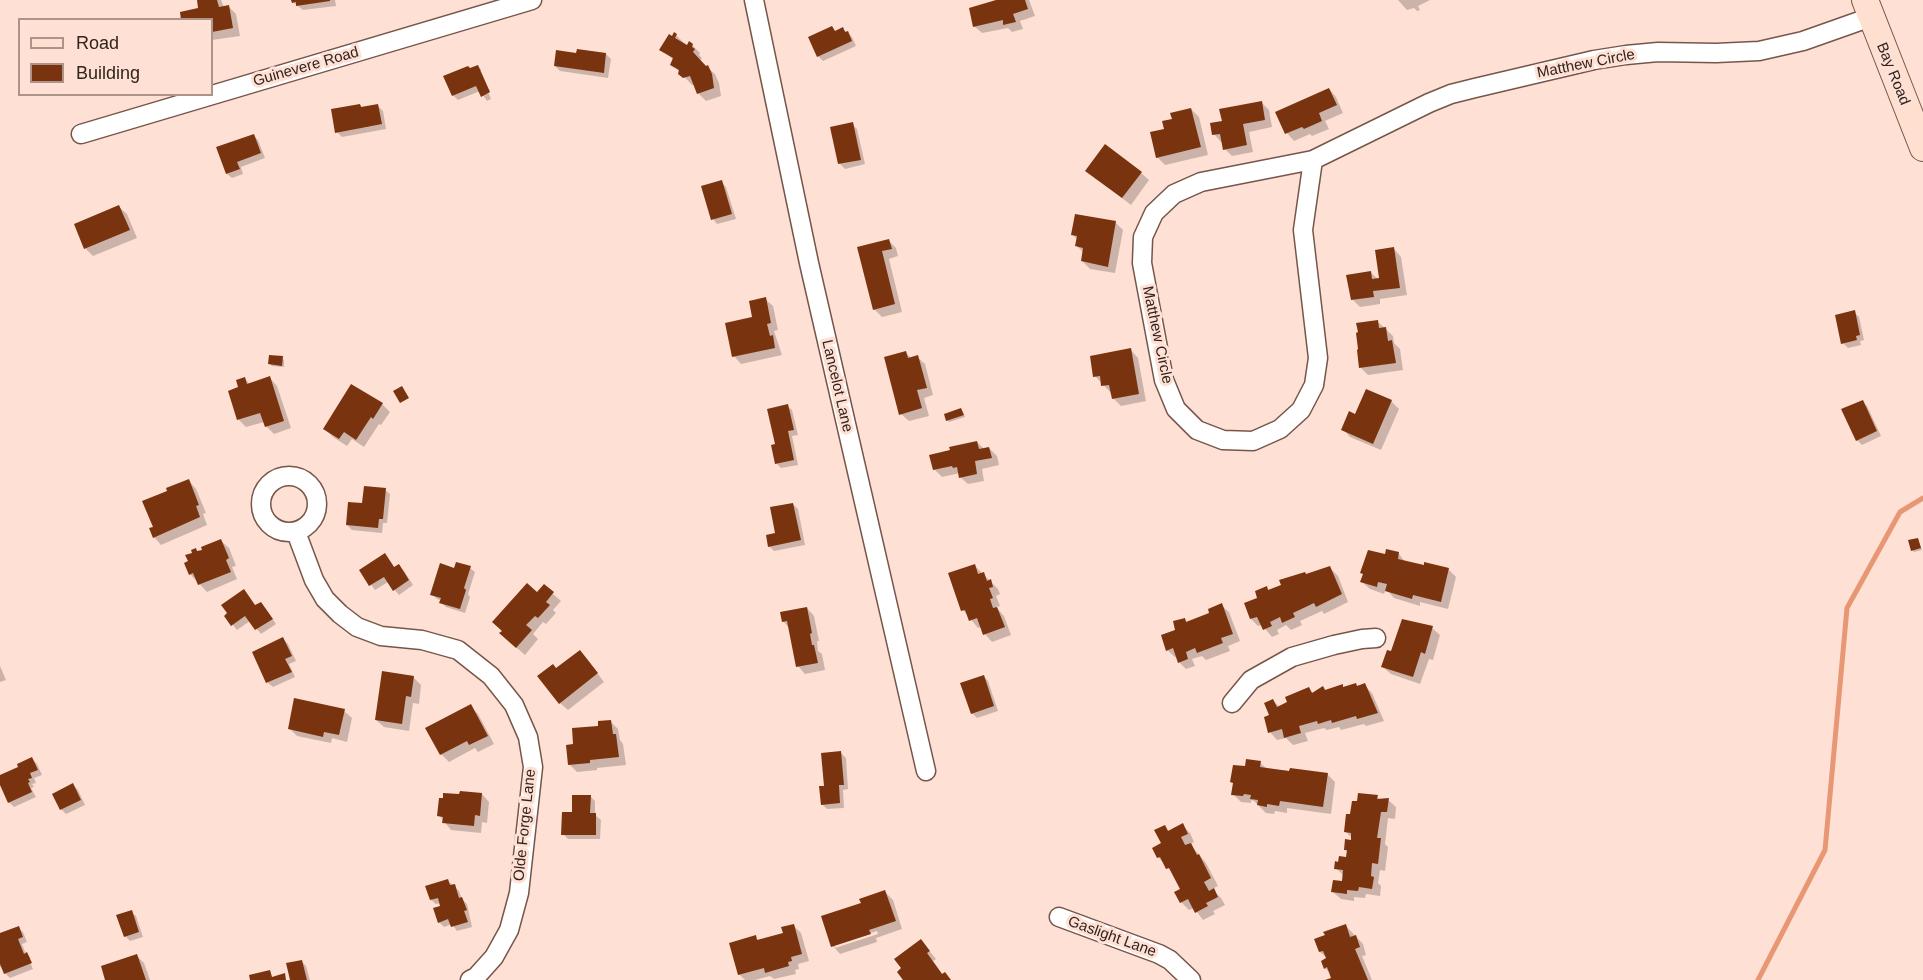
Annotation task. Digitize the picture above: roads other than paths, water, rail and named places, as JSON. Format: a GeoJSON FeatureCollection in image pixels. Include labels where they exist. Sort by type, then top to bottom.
{"type":"FeatureCollection","features":[{"type":"Feature","properties":{"kind":"main road","name":"Bay Road"},"geometry":{"type":"LineString","coordinates":[[1868,9],[1923,148]]}},
{"type":"Feature","properties":{"kind":"street","name":"Guinevere Road"},"geometry":{"type":"LineString","coordinates":[[213,95],[532,0]]}},
{"type":"Feature","properties":{"kind":"street","name":"Lancelot Lane"},"geometry":{"type":"LineString","coordinates":[[753,0],[809,263],[926,771]]}},
{"type":"Feature","properties":{"kind":"street","name":"Matthew Circle"},"geometry":{"type":"LineString","coordinates":[[1313,160],[1303,230],[1318,358],[1314,385],[1301,410],[1280,429],[1253,441],[1223,440],[1197,430],[1176,410],[1164,381],[1142,263],[1143,237],[1154,213],[1174,194],[1201,182],[1313,160],[1451,94],[1594,60],[1626,55],[1658,52],[1759,51],[1803,41],[1868,9]]}},
{"type":"Feature","properties":{"kind":"street","name":"Guinevere Road"},"geometry":{"type":"LineString","coordinates":[[81,134],[209,96]]}},
{"type":"Feature","properties":{"kind":"street","name":"Olde Forge Lane"},"geometry":{"type":"LineString","coordinates":[[296,532],[314,580],[325,599],[340,614],[357,627],[381,636],[422,640],[458,650],[491,676],[514,705],[528,737],[533,767],[519,893],[509,930],[494,957],[476,977],[470,980]]}},
{"type":"Feature","properties":{"kind":"street"},"geometry":{"type":"LineString","coordinates":[[1232,703],[1251,680],[1292,657],[1335,645],[1376,638]]}},
{"type":"Feature","properties":{"kind":"street","name":"Gaslight Lane"},"geometry":{"type":"LineString","coordinates":[[1059,918],[1159,954],[1170,960],[1191,980]]}},
{"type":"Feature","properties":{"kind":"waterway"},"geometry":{"type":"LineString","coordinates":[[1758,980],[1825,850],[1847,608],[1900,512],[1923,498]]}}]}
